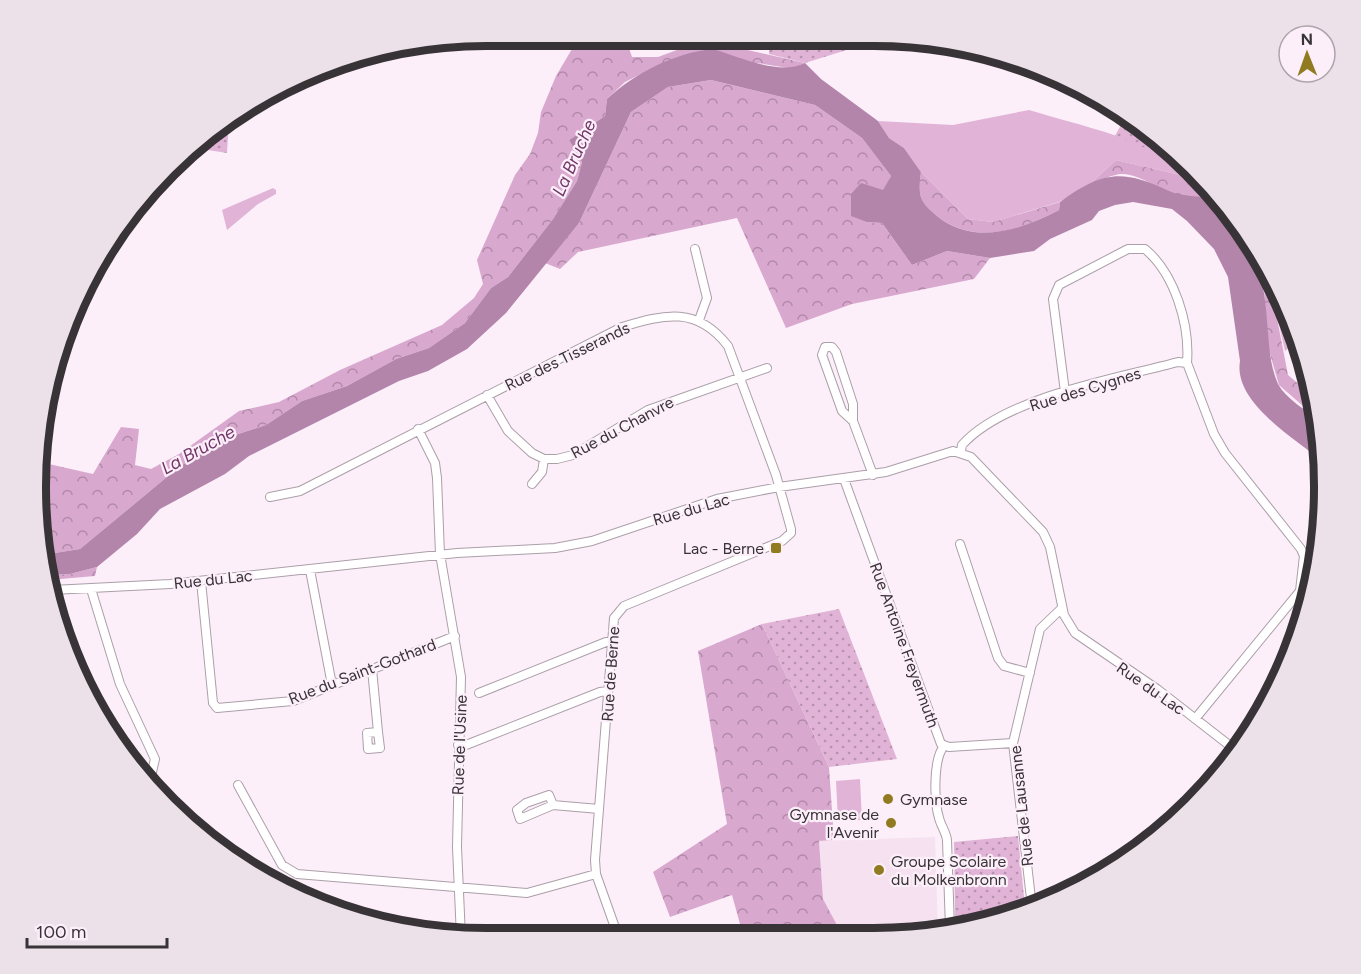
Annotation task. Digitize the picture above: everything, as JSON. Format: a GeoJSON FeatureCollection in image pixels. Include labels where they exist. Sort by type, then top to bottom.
{"type":"FeatureCollection","features":[{"type":"Feature","properties":{"kind":"street"},"geometry":{"type":"LineString","coordinates":[[695,249],[707,298],[699,320],[716,330],[728,346],[779,487]]}},
{"type":"Feature","properties":{"kind":"street"},"geometry":{"type":"LineString","coordinates":[[1065,392],[1053,299],[1059,285],[1128,249],[1145,249],[1157,259],[1176,294],[1188,348],[1187,363]]}},
{"type":"Feature","properties":{"kind":"street","name":"Rue des Tisserands"},"geometry":{"type":"LineString","coordinates":[[270,497],[300,491],[622,327],[663,317],[679,316],[699,320]]}},
{"type":"Feature","properties":{"kind":"street"},"geometry":{"type":"LineString","coordinates":[[853,421],[842,411],[822,355],[825,347],[832,347],[836,352],[853,404],[853,421],[873,475]]}},
{"type":"Feature","properties":{"kind":"street","name":"Rue des Cygnes"},"geometry":{"type":"LineString","coordinates":[[961,451],[962,445],[980,430],[1028,405],[1065,392],[1178,362],[1187,363]]}},
{"type":"Feature","properties":{"kind":"street","name":"Rue du Lac"},"geometry":{"type":"LineString","coordinates":[[1187,363],[1192,371],[1214,434],[1225,453],[1301,549],[1304,556],[1300,591],[1195,718]]}},
{"type":"Feature","properties":{"kind":"street","name":"Rue du Chanvre"},"geometry":{"type":"LineString","coordinates":[[544,459],[573,455],[648,410],[685,395],[740,379],[767,368]]}},
{"type":"Feature","properties":{"kind":"street"},"geometry":{"type":"LineString","coordinates":[[487,395],[508,431],[532,453],[544,459],[542,472],[532,483]]}},
{"type":"Feature","properties":{"kind":"street","name":"Rue de l'Usine"},"geometry":{"type":"LineString","coordinates":[[418,429],[435,463],[438,478],[440,554],[461,677],[457,847],[460,927]]}},
{"type":"Feature","properties":{"kind":"street","name":"Rue du Lac"},"geometry":{"type":"LineString","coordinates":[[59,590],[201,581],[440,554],[568,546],[600,538],[692,506],[779,487],[873,475],[899,469],[947,452],[961,451],[977,462],[1043,532],[1050,547],[1067,622],[1088,644],[1157,689],[1230,746]]}},
{"type":"Feature","properties":{"kind":"street","name":"Rue Antoine Freyermuth"},"geometry":{"type":"LineString","coordinates":[[844,478],[944,746],[1013,743]]}},
{"type":"Feature","properties":{"kind":"street","name":"Rue de Berne"},"geometry":{"type":"LineString","coordinates":[[615,928],[596,874],[614,618],[624,606],[788,537],[791,524],[779,487]]}},
{"type":"Feature","properties":{"kind":"street"},"geometry":{"type":"LineString","coordinates":[[960,544],[998,658],[1004,666],[1030,673]]}},
{"type":"Feature","properties":{"kind":"street"},"geometry":{"type":"LineString","coordinates":[[310,570],[332,685]]}},
{"type":"Feature","properties":{"kind":"street","name":"Rue du Saint-Gothard"},"geometry":{"type":"LineString","coordinates":[[201,581],[213,703],[217,708],[294,701],[455,636]]}},
{"type":"Feature","properties":{"kind":"street"},"geometry":{"type":"LineString","coordinates":[[91,589],[120,684],[155,759],[152,772]]}},
{"type":"Feature","properties":{"kind":"street","name":"Rue de Lausanne"},"geometry":{"type":"LineString","coordinates":[[1031,898],[1013,743],[1040,629],[1062,608]]}},
{"type":"Feature","properties":{"kind":"street"},"geometry":{"type":"LineString","coordinates":[[479,693],[606,642],[611,642]]}},
{"type":"Feature","properties":{"kind":"street"},"geometry":{"type":"LineString","coordinates":[[372,669],[378,732]]}},
{"type":"Feature","properties":{"kind":"street"},"geometry":{"type":"LineString","coordinates":[[458,745],[466,745],[600,692],[608,691]]}},
{"type":"Feature","properties":{"kind":"street"},"geometry":{"type":"LineString","coordinates":[[944,746],[938,753],[936,762],[939,819],[947,840],[950,921]]}},
{"type":"Feature","properties":{"kind":"street"},"geometry":{"type":"LineString","coordinates":[[238,785],[282,865],[297,874],[527,894],[596,874]]}},
{"type":"Feature","properties":{"kind":"street"},"geometry":{"type":"LineString","coordinates":[[553,805],[599,809]]}},
{"type":"Feature","properties":{"kind":"shaded area"},"geometry":{"type":"Polygon","coordinates":[[[769,46],[859,46],[805,63],[769,54],[769,46]]]}},
{"type":"Feature","properties":{"kind":"shaded area"},"geometry":{"type":"Polygon","coordinates":[[[713,49],[772,66],[795,66],[805,63],[821,79],[878,121],[889,138],[904,148],[921,172],[920,193],[923,202],[937,216],[966,231],[998,232],[1029,224],[1059,210],[1060,202],[1089,184],[1113,177],[1138,179],[1181,195],[1206,198],[1240,242],[1261,277],[1275,376],[1278,384],[1291,399],[1308,412],[1314,455],[1268,418],[1255,405],[1246,391],[1240,376],[1240,361],[1228,277],[1214,249],[1172,209],[1133,202],[1115,205],[1099,211],[1092,220],[1050,239],[1034,251],[990,258],[947,251],[912,265],[882,223],[867,222],[851,216],[851,194],[861,183],[883,190],[891,176],[862,138],[815,105],[711,80],[668,87],[631,112],[579,223],[506,313],[467,349],[428,371],[399,381],[249,456],[225,474],[160,509],[137,534],[97,567],[70,574],[55,575],[52,553],[80,549],[179,467],[226,438],[266,425],[302,401],[347,386],[396,359],[429,348],[465,323],[491,288],[508,277],[553,219],[577,181],[582,162],[569,140],[605,116],[607,99],[630,81],[656,66],[698,51],[713,49]]]}},
{"type":"Feature","properties":{"kind":"shaded area"},"geometry":{"type":"Polygon","coordinates":[[[1029,110],[1137,143],[1161,154],[1185,176],[1116,160],[1090,184],[1059,202],[993,222],[968,219],[921,172],[904,148],[889,138],[878,121],[953,125],[1029,110]]]}},
{"type":"Feature","properties":{"kind":"shaded area"},"geometry":{"type":"Polygon","coordinates":[[[1122,123],[1163,155],[1115,136],[1122,123]]]}},
{"type":"Feature","properties":{"kind":"shaded area"},"geometry":{"type":"Polygon","coordinates":[[[228,131],[227,153],[205,150],[228,131]]]}},
{"type":"Feature","properties":{"kind":"shaded area"},"geometry":{"type":"Polygon","coordinates":[[[273,188],[276,194],[258,204],[227,230],[222,210],[273,188]]]}},
{"type":"Feature","properties":{"kind":"shaded area"},"geometry":{"type":"Polygon","coordinates":[[[1262,279],[1269,292],[1281,318],[1291,345],[1285,351],[1274,303],[1262,279]]]}},
{"type":"Feature","properties":{"kind":"shaded area"},"geometry":{"type":"Polygon","coordinates":[[[839,609],[897,759],[829,767],[762,624],[839,609]]]}},
{"type":"Feature","properties":{"kind":"shaded area"},"geometry":{"type":"Polygon","coordinates":[[[860,779],[862,820],[838,821],[836,781],[860,779]]]}},
{"type":"Feature","properties":{"kind":"shaded area"},"geometry":{"type":"Polygon","coordinates":[[[1018,836],[1024,901],[960,919],[955,917],[954,842],[1018,836]]]}},
{"type":"Feature","properties":{"kind":"shaded area","name":"Groupe Scolaire du Molkenbronn"},"geometry":{"type":"Polygon","coordinates":[[[935,837],[938,923],[903,927],[838,928],[823,899],[819,841],[935,837]]]}},
{"type":"Feature","properties":{"kind":"green space"},"geometry":{"type":"Polygon","coordinates":[[[585,46],[628,46],[632,57],[658,57],[688,46],[730,46],[805,63],[794,69],[758,63],[661,64],[625,82],[607,99],[605,116],[569,140],[582,162],[577,181],[553,219],[508,277],[491,288],[465,323],[429,348],[396,359],[347,386],[302,401],[266,425],[226,438],[179,467],[80,549],[52,553],[47,516],[47,464],[93,474],[121,427],[139,429],[135,465],[151,469],[179,454],[239,411],[279,402],[340,370],[442,325],[474,298],[483,284],[477,260],[515,175],[530,154],[538,133],[541,112],[556,76],[572,49],[585,46]]]}},
{"type":"Feature","properties":{"kind":"green space"},"geometry":{"type":"Polygon","coordinates":[[[711,80],[815,105],[862,138],[891,176],[867,222],[882,223],[912,265],[947,251],[990,258],[974,279],[852,304],[786,328],[737,218],[578,252],[560,269],[545,263],[579,223],[631,112],[668,87],[711,80]]]}},
{"type":"Feature","properties":{"kind":"green space"},"geometry":{"type":"Polygon","coordinates":[[[1116,160],[1185,176],[1208,200],[1165,191],[1130,175],[1115,175],[1090,184],[1116,160]]]}},
{"type":"Feature","properties":{"kind":"green space"},"geometry":{"type":"Polygon","coordinates":[[[921,172],[968,219],[993,222],[1060,202],[1059,210],[1014,229],[982,233],[967,231],[937,216],[926,206],[920,193],[921,172]]]}},
{"type":"Feature","properties":{"kind":"green space"},"geometry":{"type":"Polygon","coordinates":[[[1264,287],[1274,303],[1288,375],[1303,387],[1308,410],[1279,385],[1268,347],[1264,287]]]}},
{"type":"Feature","properties":{"kind":"green space"},"geometry":{"type":"Polygon","coordinates":[[[97,567],[95,576],[57,579],[55,575],[70,574],[97,567]]]}},
{"type":"Feature","properties":{"kind":"green space"},"geometry":{"type":"Polygon","coordinates":[[[762,624],[829,767],[834,840],[819,841],[823,899],[838,928],[741,928],[732,895],[670,917],[653,872],[727,824],[698,651],[762,624]]]}},
{"type":"Feature","properties":{"kind":"place","name":"Lac - Berne"},"geometry":{"type":"Point","coordinates":[776,548]}},
{"type":"Feature","properties":{"kind":"place","name":"Gymnase"},"geometry":{"type":"Point","coordinates":[888,799]}},
{"type":"Feature","properties":{"kind":"place","name":"Gymnase de l'Avenir"},"geometry":{"type":"Point","coordinates":[891,823]}},
{"type":"Feature","properties":{"kind":"place","name":"Groupe Scolaire du Molkenbronn"},"geometry":{"type":"Point","coordinates":[879,870]}},
{"type":"Feature","properties":{"kind":"water label","name":"La Bruche"},"geometry":{"type":"Point","coordinates":[574,158]}},
{"type":"Feature","properties":{"kind":"water label","name":"La Bruche"},"geometry":{"type":"Point","coordinates":[198,450]}}]}
